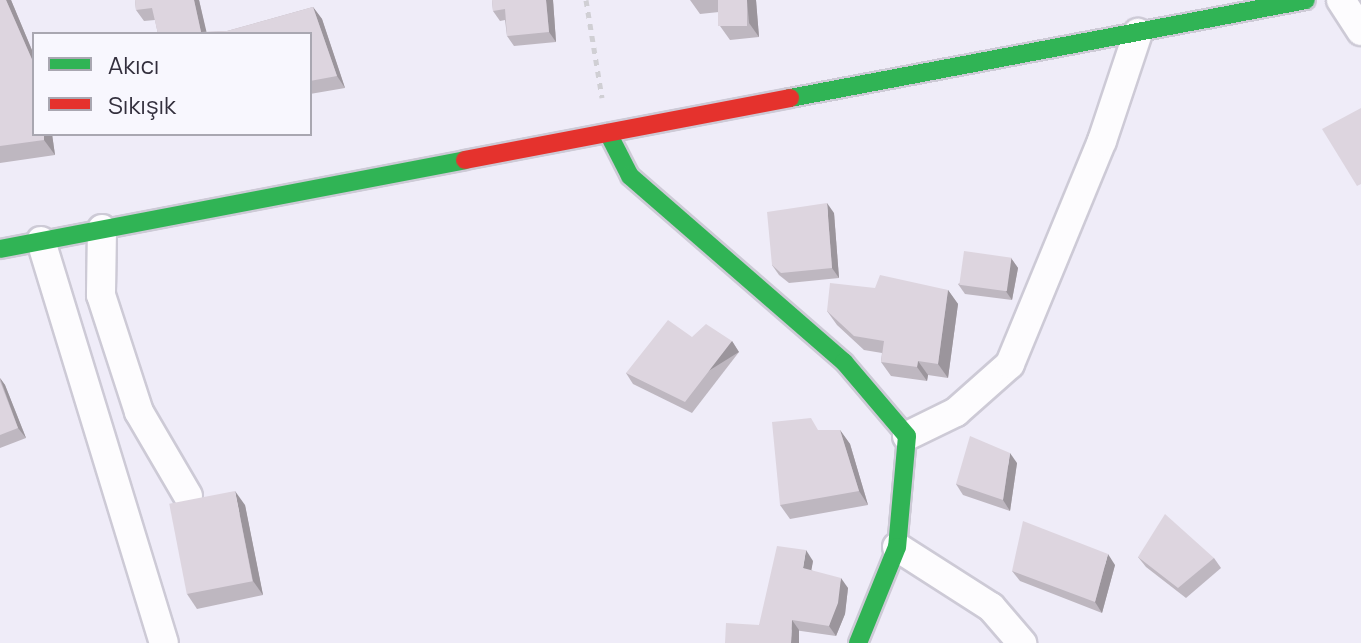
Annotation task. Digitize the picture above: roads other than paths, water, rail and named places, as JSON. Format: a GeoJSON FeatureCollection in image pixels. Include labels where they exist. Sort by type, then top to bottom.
{"type":"FeatureCollection","features":[{"type":"Feature","properties":{"kind":"street"},"geometry":{"type":"LineString","coordinates":[[0,249],[1138,33],[1258,5],[1306,0]]}},
{"type":"Feature","properties":{"kind":"street"},"geometry":{"type":"LineString","coordinates":[[1341,0],[1361,31]]}},
{"type":"Feature","properties":{"kind":"street"},"geometry":{"type":"LineString","coordinates":[[907,436],[956,412],[1010,364],[1102,141],[1138,33]]}},
{"type":"Feature","properties":{"kind":"street"},"geometry":{"type":"LineString","coordinates":[[608,133],[630,176],[844,362],[907,436],[897,547],[858,643]]}},
{"type":"Feature","properties":{"kind":"street"},"geometry":{"type":"LineString","coordinates":[[102,229],[101,295],[105,310],[139,412],[188,496]]}},
{"type":"Feature","properties":{"kind":"street"},"geometry":{"type":"LineString","coordinates":[[41,241],[164,643]]}},
{"type":"Feature","properties":{"kind":"street"},"geometry":{"type":"LineString","coordinates":[[897,547],[991,607],[1022,643]]}}]}
